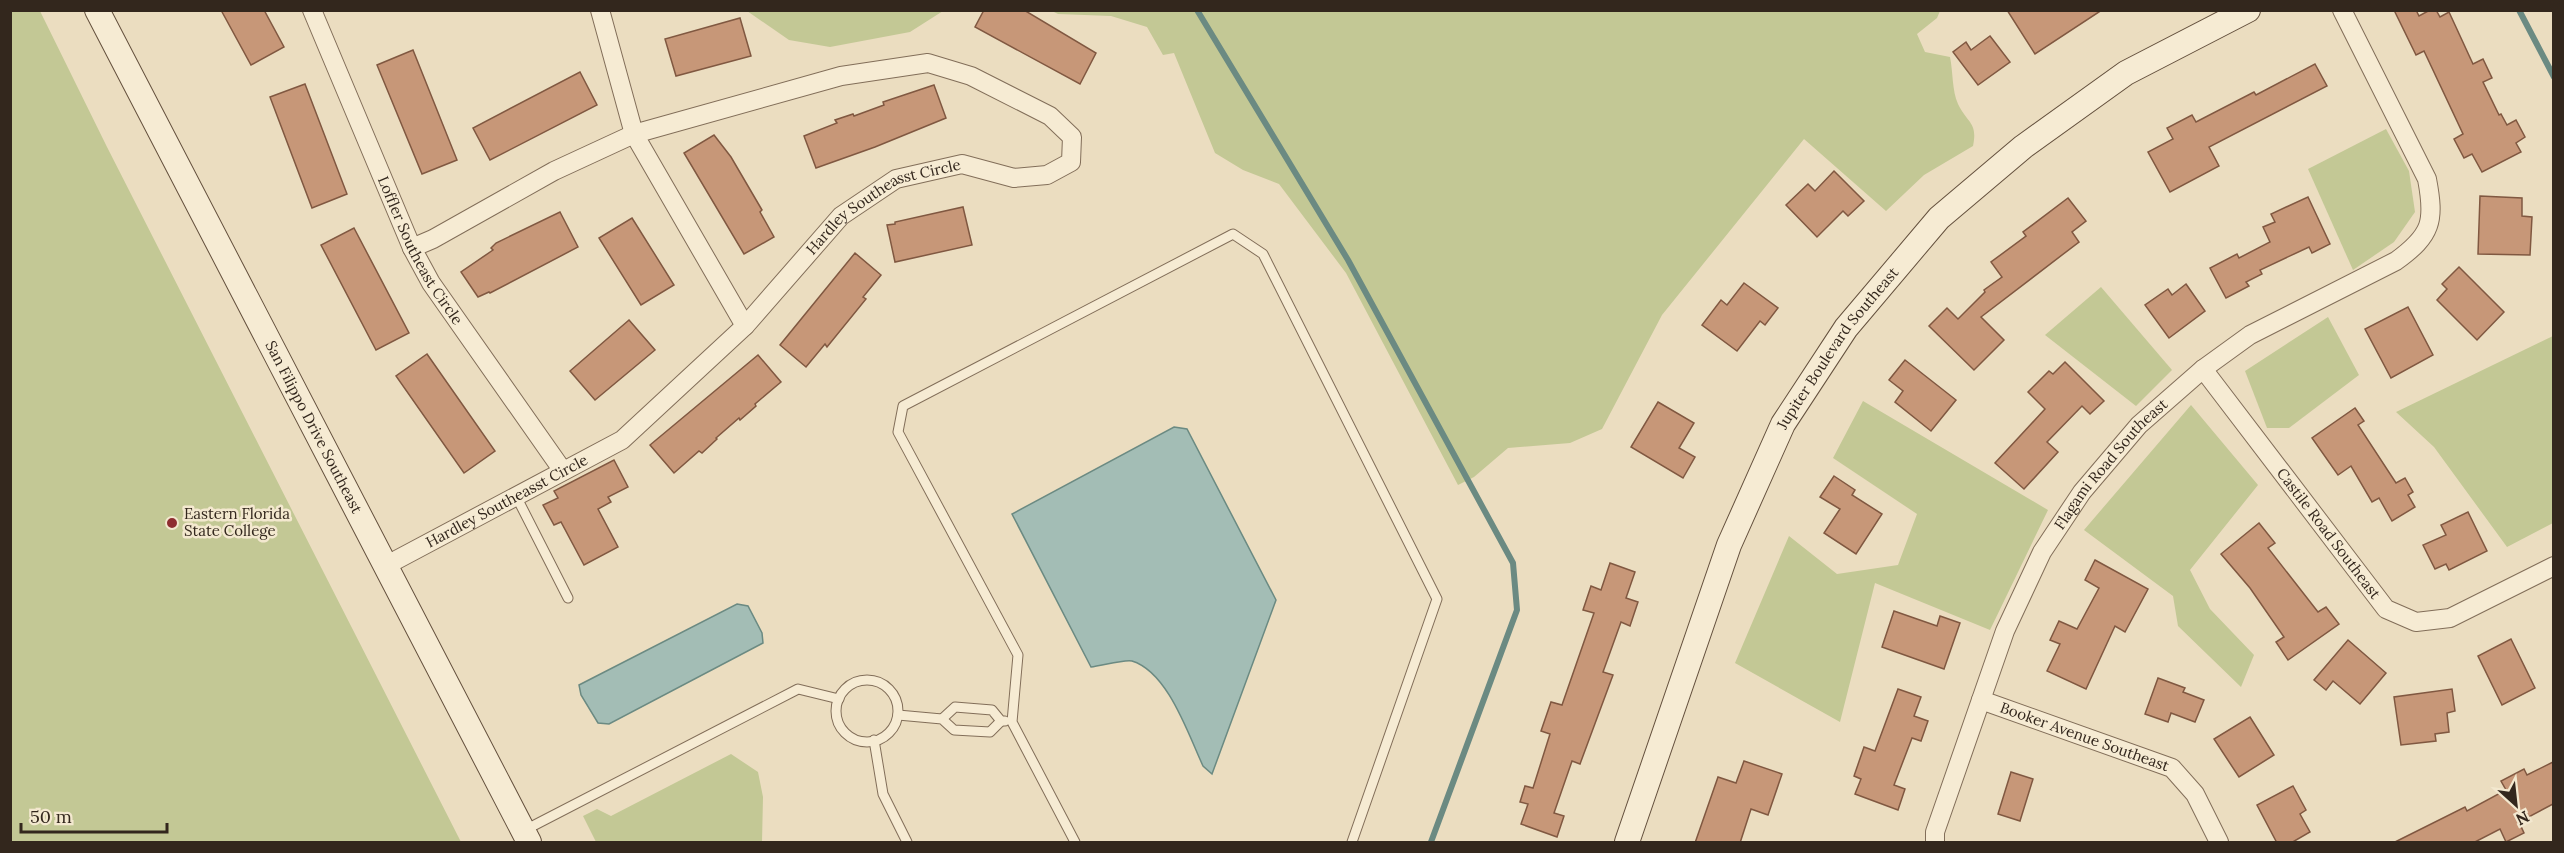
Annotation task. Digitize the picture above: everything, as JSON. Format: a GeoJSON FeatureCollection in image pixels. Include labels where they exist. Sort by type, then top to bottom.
{"type":"FeatureCollection","features":[{"type":"Feature","properties":{"kind":"street","name":"San Filippo Drive Southeast"},"geometry":{"type":"LineString","coordinates":[[98,10],[526,837]]}},
{"type":"Feature","properties":{"kind":"street","name":"Loffler Southeast Circle"},"geometry":{"type":"LineString","coordinates":[[312,10],[412,248],[431,283],[563,471]]}},
{"type":"Feature","properties":{"kind":"street"},"geometry":{"type":"LineString","coordinates":[[600,10],[634,134],[745,326]]}},
{"type":"Feature","properties":{"kind":"street","name":"Jupiter Boulevard Southeast"},"geometry":{"type":"LineString","coordinates":[[1628,843],[1729,545],[1783,424],[1846,328],[1939,218],[2023,147],[2126,73],[2248,10]]}},
{"type":"Feature","properties":{"kind":"street","name":"Flagami Road Southeast"},"geometry":{"type":"LineString","coordinates":[[1935,843],[1935,832],[2005,631],[2042,552],[2082,492],[2139,425],[2203,369],[2250,335],[2396,261],[2415,247],[2427,228],[2432,208],[2427,179],[2342,10]]}},
{"type":"Feature","properties":{"kind":"street","name":"Hardley Southeasst Circle"},"geometry":{"type":"LineString","coordinates":[[385,566],[622,440],[745,326],[841,216],[896,179],[962,164],[1014,178],[1047,175],[1071,162],[1072,137],[1050,116],[971,76],[928,63],[841,76],[634,134],[554,171],[433,239],[412,248]]}},
{"type":"Feature","properties":{"kind":"street","name":"Castile Road Southeast"},"geometry":{"type":"LineString","coordinates":[[2203,369],[2386,609],[2416,622],[2450,618],[2553,566]]}},
{"type":"Feature","properties":{"kind":"street","name":"Booker Avenue Southeast"},"geometry":{"type":"LineString","coordinates":[[1981,700],[2172,768],[2195,794],[2219,843]]}},
{"type":"Feature","properties":{"kind":"lane"},"geometry":{"type":"LineString","coordinates":[[1075,843],[1012,722],[1018,655],[898,432],[903,406],[1233,234],[1263,254],[1437,599],[1352,843]]}},
{"type":"Feature","properties":{"kind":"lane"},"geometry":{"type":"LineString","coordinates":[[516,496],[568,598]]}},
{"type":"Feature","properties":{"kind":"lane"},"geometry":{"type":"LineString","coordinates":[[868,680],[878,681],[894,695],[898,715],[889,732],[874,740],[862,741],[845,732],[836,714],[839,699],[848,686],[857,681],[868,680]]}},
{"type":"Feature","properties":{"kind":"lane"},"geometry":{"type":"LineString","coordinates":[[526,837],[798,689],[839,699]]}},
{"type":"Feature","properties":{"kind":"lane"},"geometry":{"type":"LineString","coordinates":[[942,719],[955,707],[992,710],[1001,721],[1012,722]]}},
{"type":"Feature","properties":{"kind":"lane"},"geometry":{"type":"LineString","coordinates":[[898,715],[942,719],[954,730],[990,732],[1001,721]]}},
{"type":"Feature","properties":{"kind":"lane"},"geometry":{"type":"LineString","coordinates":[[874,740],[883,794],[907,843]]}},
{"type":"Feature","properties":{"kind":"green space","name":"Eastern Florida State College"},"geometry":{"type":"Polygon","coordinates":[[[10,11],[40,11],[461,842],[11,842],[10,11]]]}},
{"type":"Feature","properties":{"kind":"green space"},"geometry":{"type":"Polygon","coordinates":[[[747,11],[943,11],[910,32],[830,47],[789,40],[747,11]]]}},
{"type":"Feature","properties":{"kind":"green space"},"geometry":{"type":"Polygon","coordinates":[[[1052,11],[1940,11],[1937,18],[1917,34],[1925,52],[1950,57],[1956,99],[1973,127],[1973,146],[1924,175],[1886,211],[1804,139],[1662,315],[1602,429],[1570,443],[1508,448],[1474,477],[1458,485],[1346,273],[1279,184],[1243,170],[1215,153],[1174,53],[1163,55],[1147,27],[1111,16],[1058,14],[1052,11]]]}},
{"type":"Feature","properties":{"kind":"green space"},"geometry":{"type":"Polygon","coordinates":[[[2386,129],[2409,171],[2415,212],[2394,242],[2353,270],[2308,169],[2386,129]]]}},
{"type":"Feature","properties":{"kind":"green space"},"geometry":{"type":"Polygon","coordinates":[[[2101,287],[2172,370],[2136,406],[2045,335],[2101,287]]]}},
{"type":"Feature","properties":{"kind":"green space"},"geometry":{"type":"Polygon","coordinates":[[[2328,317],[2359,375],[2289,428],[2267,428],[2245,371],[2328,317]]]}},
{"type":"Feature","properties":{"kind":"green space"},"geometry":{"type":"Polygon","coordinates":[[[2553,336],[2553,523],[2507,547],[2434,447],[2396,412],[2553,336]]]}},
{"type":"Feature","properties":{"kind":"green space"},"geometry":{"type":"Polygon","coordinates":[[[1863,401],[2048,510],[1990,630],[1875,583],[1840,722],[1735,663],[1789,536],[1837,574],[1898,565],[1917,514],[1833,458],[1863,401]]]}},
{"type":"Feature","properties":{"kind":"green space"},"geometry":{"type":"Polygon","coordinates":[[[2191,405],[2258,485],[2190,570],[2210,609],[2254,655],[2241,687],[2178,626],[2173,596],[2084,530],[2191,405]]]}},
{"type":"Feature","properties":{"kind":"green space"},"geometry":{"type":"Polygon","coordinates":[[[731,754],[758,772],[763,797],[762,842],[596,842],[583,816],[597,809],[611,816],[731,754]]]}},
{"type":"Feature","properties":{"kind":"water"},"geometry":{"type":"Polygon","coordinates":[[[1174,427],[1187,429],[1276,600],[1212,774],[1203,766],[1166,691],[1145,667],[1129,661],[1091,667],[1012,514],[1174,427]]]}},
{"type":"Feature","properties":{"kind":"water"},"geometry":{"type":"Polygon","coordinates":[[[737,604],[748,606],[762,633],[763,643],[609,724],[598,723],[581,695],[579,685],[737,604]]]}},
{"type":"Feature","properties":{"kind":"building"},"geometry":{"type":"Polygon","coordinates":[[[221,10],[264,10],[284,47],[251,65],[221,10]]]}},
{"type":"Feature","properties":{"kind":"building"},"geometry":{"type":"Polygon","coordinates":[[[984,10],[1024,10],[1096,53],[1080,84],[975,27],[984,10]]]}},
{"type":"Feature","properties":{"kind":"building"},"geometry":{"type":"Polygon","coordinates":[[[2007,10],[2102,10],[2035,54],[2007,10]]]}},
{"type":"Feature","properties":{"kind":"building"},"geometry":{"type":"Polygon","coordinates":[[[2394,10],[2416,10],[2419,16],[2430,10],[2436,10],[2440,17],[2449,12],[2473,64],[2483,59],[2492,78],[2483,82],[2499,115],[2501,114],[2507,125],[2516,120],[2525,137],[2516,143],[2521,152],[2482,172],[2472,154],[2464,158],[2454,139],[2463,134],[2424,51],[2416,55],[2394,10]]]}},
{"type":"Feature","properties":{"kind":"building"},"geometry":{"type":"Polygon","coordinates":[[[740,18],[751,56],[676,76],[665,39],[740,18]]]}},
{"type":"Feature","properties":{"kind":"building"},"geometry":{"type":"Polygon","coordinates":[[[1990,36],[2010,62],[1978,85],[1953,52],[1966,42],[1971,50],[1990,36]]]}},
{"type":"Feature","properties":{"kind":"building"},"geometry":{"type":"Polygon","coordinates":[[[413,50],[457,160],[422,174],[377,65],[413,50]]]}},
{"type":"Feature","properties":{"kind":"building"},"geometry":{"type":"Polygon","coordinates":[[[2315,64],[2327,86],[2209,147],[2219,166],[2170,192],[2148,152],[2173,139],[2167,128],[2192,115],[2196,122],[2254,92],[2256,95],[2315,64]]]}},
{"type":"Feature","properties":{"kind":"building"},"geometry":{"type":"Polygon","coordinates":[[[580,72],[597,105],[490,160],[473,128],[580,72]]]}},
{"type":"Feature","properties":{"kind":"building"},"geometry":{"type":"Polygon","coordinates":[[[305,84],[347,194],[312,208],[270,97],[305,84]]]}},
{"type":"Feature","properties":{"kind":"building"},"geometry":{"type":"Polygon","coordinates":[[[934,85],[946,118],[816,168],[804,136],[837,123],[835,120],[853,114],[854,116],[884,105],[883,102],[934,85]]]}},
{"type":"Feature","properties":{"kind":"building"},"geometry":{"type":"Polygon","coordinates":[[[714,135],[731,157],[762,210],[760,212],[774,237],[744,254],[684,153],[714,135]]]}},
{"type":"Feature","properties":{"kind":"building"},"geometry":{"type":"Polygon","coordinates":[[[1834,171],[1864,201],[1848,216],[1843,211],[1817,237],[1786,205],[1808,184],[1815,191],[1834,171]]]}},
{"type":"Feature","properties":{"kind":"building"},"geometry":{"type":"Polygon","coordinates":[[[2480,196],[2522,198],[2522,216],[2532,217],[2530,255],[2478,254],[2480,196]]]}},
{"type":"Feature","properties":{"kind":"building"},"geometry":{"type":"Polygon","coordinates":[[[2308,197],[2330,244],[2312,253],[2309,247],[2260,270],[2262,274],[2246,282],[2249,286],[2226,298],[2210,268],[2237,254],[2239,258],[2270,242],[2263,227],[2275,222],[2271,214],[2308,197]]]}},
{"type":"Feature","properties":{"kind":"building"},"geometry":{"type":"Polygon","coordinates":[[[2068,198],[2086,221],[2072,232],[2079,242],[1981,317],[2004,340],[1974,370],[1929,326],[1947,308],[1958,319],[1985,292],[1984,290],[2002,277],[1991,262],[2026,236],[2023,232],[2068,198]]]}},
{"type":"Feature","properties":{"kind":"building"},"geometry":{"type":"Polygon","coordinates":[[[963,207],[972,245],[895,262],[887,225],[963,207]]]}},
{"type":"Feature","properties":{"kind":"building"},"geometry":{"type":"Polygon","coordinates":[[[560,212],[578,247],[478,297],[461,272],[493,250],[491,248],[496,243],[560,212]]]}},
{"type":"Feature","properties":{"kind":"building"},"geometry":{"type":"Polygon","coordinates":[[[632,218],[674,285],[641,305],[599,238],[632,218]]]}},
{"type":"Feature","properties":{"kind":"building"},"geometry":{"type":"Polygon","coordinates":[[[354,228],[409,333],[376,350],[321,245],[354,228]]]}},
{"type":"Feature","properties":{"kind":"building"},"geometry":{"type":"Polygon","coordinates":[[[855,253],[881,275],[863,297],[866,299],[827,347],[825,344],[806,367],[780,345],[855,253]]]}},
{"type":"Feature","properties":{"kind":"building"},"geometry":{"type":"Polygon","coordinates":[[[2459,267],[2504,312],[2477,340],[2437,300],[2447,289],[2442,284],[2459,267]]]}},
{"type":"Feature","properties":{"kind":"building"},"geometry":{"type":"Polygon","coordinates":[[[1744,283],[1778,308],[1765,325],[1760,321],[1737,351],[1702,325],[1721,300],[1727,305],[1744,283]]]}},
{"type":"Feature","properties":{"kind":"building"},"geometry":{"type":"Polygon","coordinates":[[[2186,284],[2205,311],[2169,338],[2145,305],[2168,289],[2172,295],[2186,284]]]}},
{"type":"Feature","properties":{"kind":"building"},"geometry":{"type":"Polygon","coordinates":[[[2408,307],[2433,355],[2391,378],[2365,329],[2408,307]]]}},
{"type":"Feature","properties":{"kind":"building"},"geometry":{"type":"Polygon","coordinates":[[[629,320],[655,350],[595,400],[570,371],[629,320]]]}},
{"type":"Feature","properties":{"kind":"building"},"geometry":{"type":"Polygon","coordinates":[[[427,354],[495,451],[464,473],[396,376],[427,354]]]}},
{"type":"Feature","properties":{"kind":"building"},"geometry":{"type":"Polygon","coordinates":[[[758,355],[781,382],[702,453],[699,451],[674,473],[650,445],[758,355]]]}},
{"type":"Feature","properties":{"kind":"building"},"geometry":{"type":"Polygon","coordinates":[[[1905,360],[1956,400],[1931,431],[1895,402],[1903,391],[1889,380],[1905,360]]]}},
{"type":"Feature","properties":{"kind":"building"},"geometry":{"type":"Polygon","coordinates":[[[2065,362],[2104,401],[2090,414],[2082,406],[2047,442],[2058,452],[2024,489],[1995,463],[2045,409],[2028,392],[2049,371],[2053,374],[2065,362]]]}},
{"type":"Feature","properties":{"kind":"building"},"geometry":{"type":"Polygon","coordinates":[[[1658,402],[1694,423],[1679,448],[1695,457],[1683,478],[1631,447],[1658,402]]]}},
{"type":"Feature","properties":{"kind":"building"},"geometry":{"type":"Polygon","coordinates":[[[2355,408],[2364,421],[2358,425],[2396,483],[2405,478],[2413,492],[2408,495],[2415,507],[2392,521],[2379,498],[2372,502],[2351,466],[2338,475],[2312,438],[2355,408]]]}},
{"type":"Feature","properties":{"kind":"building"},"geometry":{"type":"Polygon","coordinates":[[[614,460],[628,487],[608,497],[611,502],[598,509],[618,547],[584,565],[561,522],[554,525],[543,505],[558,498],[554,491],[614,460]]]}},
{"type":"Feature","properties":{"kind":"building"},"geometry":{"type":"Polygon","coordinates":[[[1834,476],[1855,490],[1852,495],[1882,514],[1856,554],[1824,533],[1840,509],[1820,497],[1834,476]]]}},
{"type":"Feature","properties":{"kind":"building"},"geometry":{"type":"Polygon","coordinates":[[[2468,512],[2487,551],[2449,570],[2446,564],[2435,569],[2423,545],[2446,535],[2441,525],[2468,512]]]}},
{"type":"Feature","properties":{"kind":"building"},"geometry":{"type":"Polygon","coordinates":[[[2259,523],[2275,543],[2268,548],[2318,612],[2326,607],[2339,624],[2288,660],[2276,642],[2284,637],[2250,588],[2221,554],[2259,523]]]}},
{"type":"Feature","properties":{"kind":"building"},"geometry":{"type":"Polygon","coordinates":[[[2095,560],[2148,589],[2125,632],[2115,626],[2086,689],[2047,671],[2060,644],[2050,640],[2059,621],[2077,629],[2099,588],[2085,580],[2095,560]]]}},
{"type":"Feature","properties":{"kind":"building"},"geometry":{"type":"Polygon","coordinates":[[[1610,563],[1635,572],[1626,598],[1638,602],[1630,626],[1621,622],[1603,672],[1613,675],[1580,764],[1572,761],[1554,813],[1564,816],[1557,837],[1521,824],[1528,804],[1520,802],[1525,786],[1533,788],[1550,734],[1541,731],[1551,702],[1562,705],[1594,613],[1583,610],[1591,586],[1601,590],[1610,563]]]}},
{"type":"Feature","properties":{"kind":"building"},"geometry":{"type":"Polygon","coordinates":[[[1894,611],[1937,626],[1940,616],[1960,623],[1944,669],[1882,647],[1894,611]]]}},
{"type":"Feature","properties":{"kind":"building"},"geometry":{"type":"Polygon","coordinates":[[[2511,639],[2535,688],[2502,705],[2478,656],[2511,639]]]}},
{"type":"Feature","properties":{"kind":"building"},"geometry":{"type":"Polygon","coordinates":[[[2348,640],[2386,673],[2360,704],[2333,681],[2326,690],[2314,680],[2348,640]]]}},
{"type":"Feature","properties":{"kind":"building"},"geometry":{"type":"Polygon","coordinates":[[[2158,678],[2185,688],[2183,692],[2204,700],[2195,722],[2171,713],[2168,722],[2145,714],[2158,678]]]}},
{"type":"Feature","properties":{"kind":"building"},"geometry":{"type":"Polygon","coordinates":[[[1898,689],[1921,697],[1914,716],[1928,721],[1921,741],[1912,738],[1894,785],[1905,789],[1898,810],[1855,794],[1861,779],[1854,776],[1864,747],[1875,751],[1898,689]]]}},
{"type":"Feature","properties":{"kind":"building"},"geometry":{"type":"Polygon","coordinates":[[[2452,689],[2455,711],[2447,713],[2449,732],[2435,734],[2436,741],[2401,745],[2394,697],[2452,689]]]}},
{"type":"Feature","properties":{"kind":"building"},"geometry":{"type":"Polygon","coordinates":[[[2250,717],[2274,755],[2239,777],[2214,739],[2250,717]]]}},
{"type":"Feature","properties":{"kind":"building"},"geometry":{"type":"Polygon","coordinates":[[[1744,761],[1782,774],[1768,815],[1751,809],[1740,843],[1695,843],[1718,777],[1736,783],[1744,761]]]}},
{"type":"Feature","properties":{"kind":"building"},"geometry":{"type":"Polygon","coordinates":[[[2553,762],[2553,804],[2519,822],[2524,833],[2506,842],[2500,829],[2473,843],[2393,843],[2465,807],[2467,811],[2506,790],[2501,781],[2524,769],[2527,775],[2553,762]]]}},
{"type":"Feature","properties":{"kind":"building"},"geometry":{"type":"Polygon","coordinates":[[[2011,772],[2033,779],[2020,821],[1998,814],[2011,772]]]}},
{"type":"Feature","properties":{"kind":"building"},"geometry":{"type":"Polygon","coordinates":[[[2293,786],[2306,810],[2300,814],[2310,832],[2291,843],[2277,843],[2257,805],[2293,786]]]}},
{"type":"Feature","properties":{"kind":"waterway"},"geometry":{"type":"LineString","coordinates":[[1197,10],[1348,260],[1513,563],[1517,610],[1431,842]]}},
{"type":"Feature","properties":{"kind":"waterway"},"geometry":{"type":"LineString","coordinates":[[2519,10],[2554,77]]}},
{"type":"Feature","properties":{"kind":"place","name":"Eastern Florida State College"},"geometry":{"type":"Point","coordinates":[172,523]}}]}
